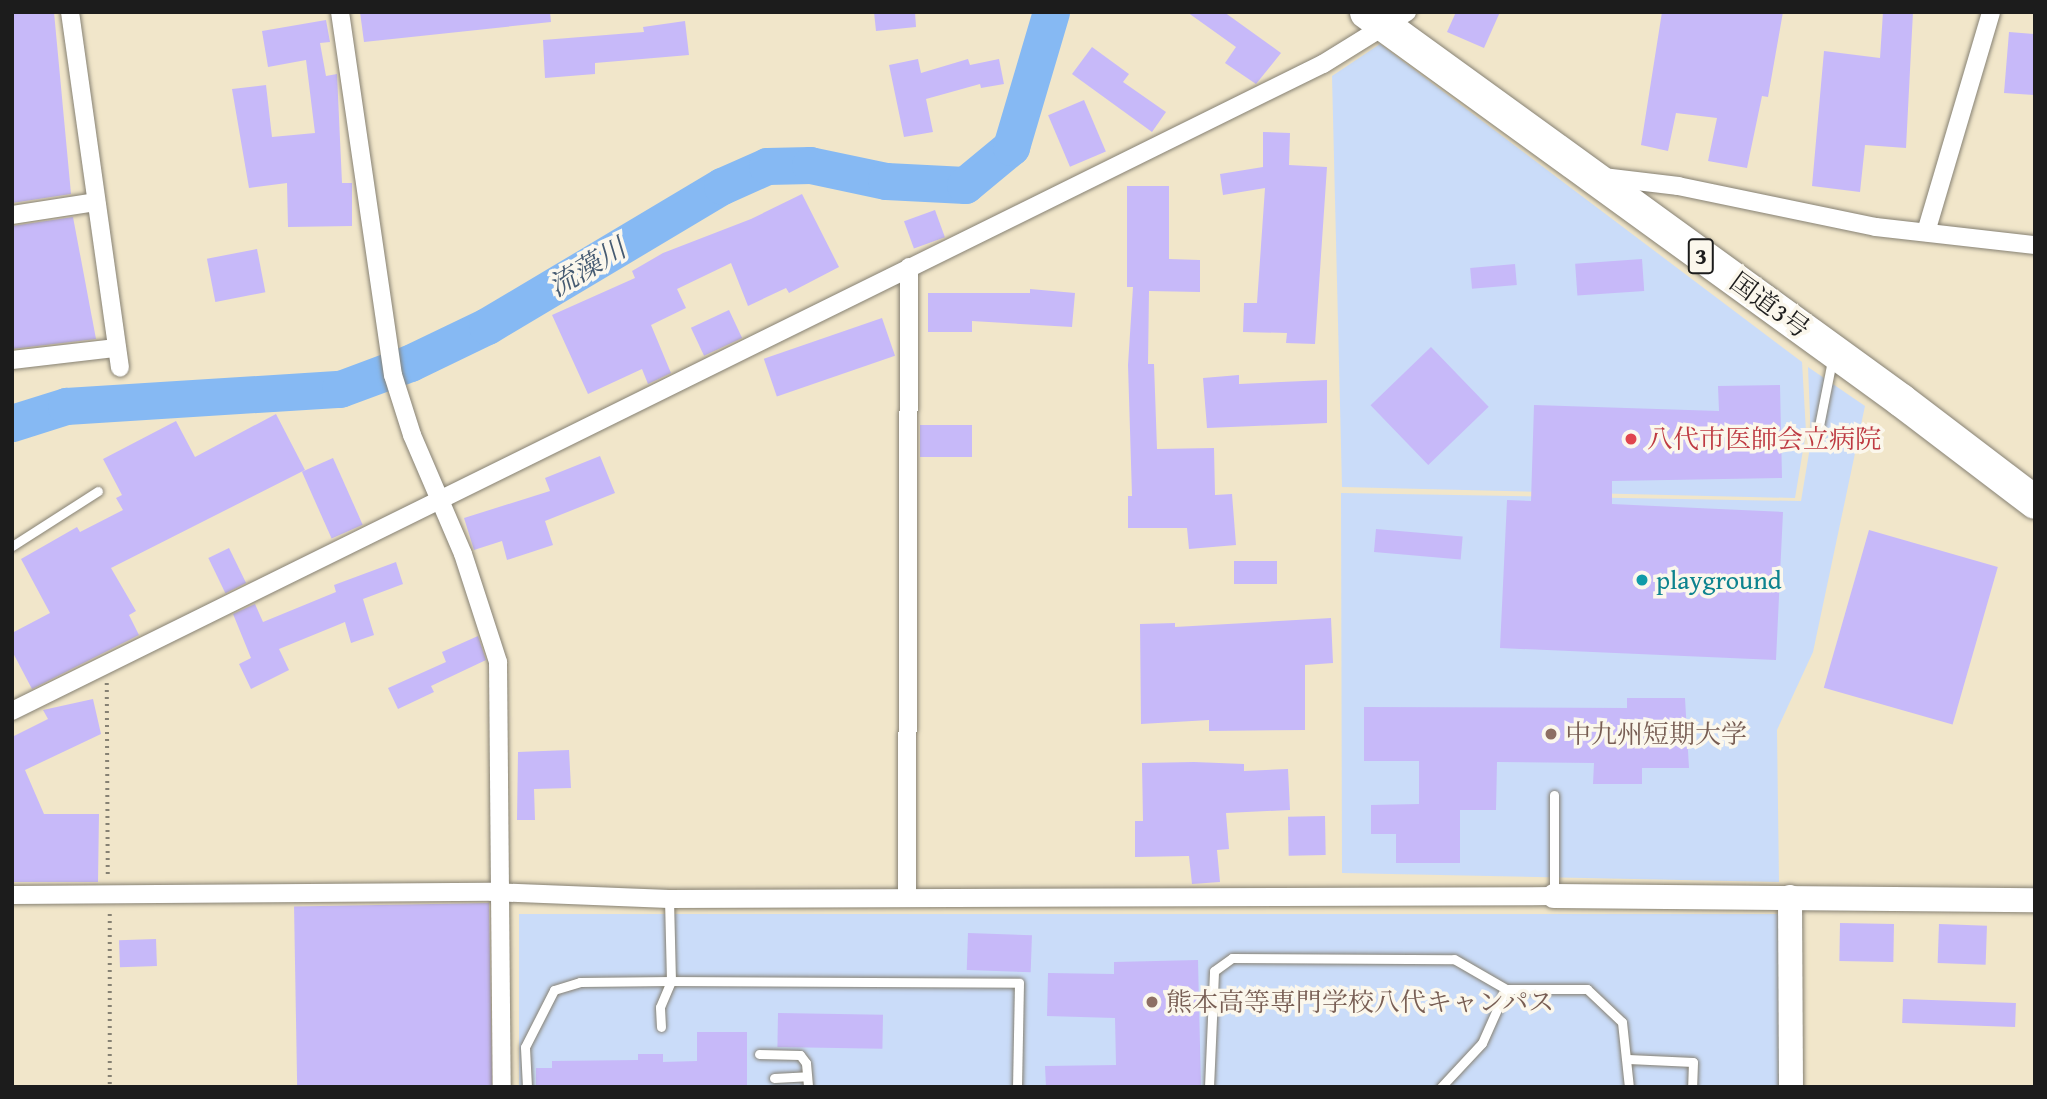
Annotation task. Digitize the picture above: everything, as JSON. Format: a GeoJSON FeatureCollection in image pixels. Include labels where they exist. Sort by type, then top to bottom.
{"type":"FeatureCollection","features":[{"type":"Feature","properties":{"kind":"highway","name":"国道3号"},"geometry":{"type":"LineString","coordinates":[[1386,17],[1590,176],[1833,351],[2035,502]]}},
{"type":"Feature","properties":{"kind":"street"},"geometry":{"type":"LineString","coordinates":[[70,12],[120,368]]}},
{"type":"Feature","properties":{"kind":"street"},"geometry":{"type":"LineString","coordinates":[[340,12],[383,323],[393,375],[412,435],[463,554],[498,663],[503,894],[502,1087]]}},
{"type":"Feature","properties":{"kind":"street"},"geometry":{"type":"LineString","coordinates":[[1926,232],[1991,12]]}},
{"type":"Feature","properties":{"kind":"street"},"geometry":{"type":"LineString","coordinates":[[12,711],[1323,64],[1386,17]]}},
{"type":"Feature","properties":{"kind":"street"},"geometry":{"type":"LineString","coordinates":[[1590,176],[1678,186],[1876,227],[2035,246]]}},
{"type":"Feature","properties":{"kind":"street"},"geometry":{"type":"LineString","coordinates":[[12,215],[96,202]]}},
{"type":"Feature","properties":{"kind":"street"},"geometry":{"type":"LineString","coordinates":[[907,897],[909,267]]}},
{"type":"Feature","properties":{"kind":"street"},"geometry":{"type":"LineString","coordinates":[[12,360],[116,348]]}},
{"type":"Feature","properties":{"kind":"street"},"geometry":{"type":"LineString","coordinates":[[12,895],[503,894],[669,899],[1555,896],[2035,900]]}},
{"type":"Feature","properties":{"kind":"street"},"geometry":{"type":"LineString","coordinates":[[1790,897],[1791,1087]]}},
{"type":"Feature","properties":{"kind":"lane"},"geometry":{"type":"LineString","coordinates":[[1817,436],[1833,351]]}},
{"type":"Feature","properties":{"kind":"lane"},"geometry":{"type":"LineString","coordinates":[[12,546],[98,491]]}},
{"type":"Feature","properties":{"kind":"lane"},"geometry":{"type":"LineString","coordinates":[[1554,795],[1555,896]]}},
{"type":"Feature","properties":{"kind":"lane"},"geometry":{"type":"LineString","coordinates":[[661,1027],[660,1007],[671,981],[669,899]]}},
{"type":"Feature","properties":{"kind":"lane"},"geometry":{"type":"LineString","coordinates":[[1209,1087],[1214,971],[1232,958],[1454,959],[1506,989],[1587,989],[1622,1022],[1629,1087]]}},
{"type":"Feature","properties":{"kind":"lane"},"geometry":{"type":"LineString","coordinates":[[527,1087],[525,1047],[554,990],[580,982],[671,981],[1019,983],[1017,1087]]}},
{"type":"Feature","properties":{"kind":"lane"},"geometry":{"type":"LineString","coordinates":[[1441,1087],[1482,1043],[1506,989]]}},
{"type":"Feature","properties":{"kind":"lane"},"geometry":{"type":"LineString","coordinates":[[759,1054],[800,1055],[808,1082],[774,1078]]}},
{"type":"Feature","properties":{"kind":"lane"},"geometry":{"type":"LineString","coordinates":[[1628,1059],[1693,1062],[1692,1087]]}},
{"type":"Feature","properties":{"kind":"shaded area"},"geometry":{"type":"Polygon","coordinates":[[[1380,44],[1802,362],[1806,432],[1795,498],[1342,487],[1332,76],[1380,44]]]}},
{"type":"Feature","properties":{"kind":"shaded area"},"geometry":{"type":"Polygon","coordinates":[[[1808,367],[1865,406],[1813,652],[1777,730],[1779,882],[1342,873],[1341,493],[1801,501],[1811,441],[1808,367]]]}},
{"type":"Feature","properties":{"kind":"shaded area","name":"熊本高等専門学校八代キャンパス"},"geometry":{"type":"Polygon","coordinates":[[[519,914],[1779,914],[1779,1087],[519,1087],[519,914]]]}},
{"type":"Feature","properties":{"kind":"building"},"geometry":{"type":"Polygon","coordinates":[[[12,12],[54,12],[71,194],[12,203],[12,12]]]}},
{"type":"Feature","properties":{"kind":"building"},"geometry":{"type":"Polygon","coordinates":[[[360,12],[550,12],[551,22],[364,42],[360,12]]]}},
{"type":"Feature","properties":{"kind":"building"},"geometry":{"type":"Polygon","coordinates":[[[874,12],[915,12],[916,27],[876,31],[874,12]]]}},
{"type":"Feature","properties":{"kind":"building"},"geometry":{"type":"Polygon","coordinates":[[[1187,12],[1224,12],[1281,53],[1256,84],[1225,63],[1236,47],[1187,12]]]}},
{"type":"Feature","properties":{"kind":"building"},"geometry":{"type":"Polygon","coordinates":[[[1456,12],[1500,12],[1484,48],[1447,32],[1456,12]]]}},
{"type":"Feature","properties":{"kind":"building"},"geometry":{"type":"Polygon","coordinates":[[[1662,12],[1783,12],[1768,97],[1762,96],[1747,168],[1708,161],[1717,118],[1676,113],[1668,151],[1641,145],[1662,12]]]}},
{"type":"Feature","properties":{"kind":"building"},"geometry":{"type":"Polygon","coordinates":[[[1883,12],[1913,12],[1906,148],[1865,145],[1860,192],[1812,186],[1824,51],[1880,58],[1883,12]]]}},
{"type":"Feature","properties":{"kind":"building"},"geometry":{"type":"Polygon","coordinates":[[[326,20],[330,42],[320,43],[326,76],[337,74],[342,183],[352,183],[352,226],[288,227],[287,183],[249,188],[232,89],[266,85],[272,137],[315,133],[306,60],[268,67],[262,31],[326,20]]]}},
{"type":"Feature","properties":{"kind":"building"},"geometry":{"type":"Polygon","coordinates":[[[685,21],[689,55],[595,63],[595,74],[545,78],[543,40],[644,32],[643,27],[685,21]]]}},
{"type":"Feature","properties":{"kind":"building"},"geometry":{"type":"Polygon","coordinates":[[[2009,32],[2035,34],[2035,95],[2004,93],[2009,32]]]}},
{"type":"Feature","properties":{"kind":"building"},"geometry":{"type":"Polygon","coordinates":[[[1092,47],[1129,74],[1123,82],[1166,112],[1152,132],[1072,74],[1092,47]]]}},
{"type":"Feature","properties":{"kind":"building"},"geometry":{"type":"Polygon","coordinates":[[[918,59],[921,73],[968,59],[970,65],[999,59],[1004,84],[981,88],[980,84],[926,99],[933,132],[904,137],[889,65],[918,59]]]}},
{"type":"Feature","properties":{"kind":"building"},"geometry":{"type":"Polygon","coordinates":[[[1084,100],[1106,152],[1070,167],[1048,115],[1084,100]]]}},
{"type":"Feature","properties":{"kind":"building"},"geometry":{"type":"Polygon","coordinates":[[[1263,132],[1290,133],[1289,165],[1327,167],[1315,344],[1286,343],[1287,333],[1243,332],[1244,303],[1257,303],[1265,188],[1223,195],[1220,174],[1263,167],[1263,132]]]}},
{"type":"Feature","properties":{"kind":"building"},"geometry":{"type":"Polygon","coordinates":[[[1127,186],[1169,186],[1169,259],[1200,260],[1200,292],[1149,291],[1148,364],[1154,364],[1157,449],[1214,448],[1215,495],[1232,494],[1236,545],[1189,549],[1187,528],[1128,528],[1128,496],[1132,496],[1128,365],[1133,287],[1127,287],[1127,186]]]}},
{"type":"Feature","properties":{"kind":"building"},"geometry":{"type":"Polygon","coordinates":[[[802,194],[839,267],[789,293],[786,288],[748,306],[731,263],[677,289],[686,308],[651,325],[671,373],[648,384],[642,369],[588,394],[552,315],[635,278],[632,271],[663,253],[751,219],[802,194]]]}},
{"type":"Feature","properties":{"kind":"building"},"geometry":{"type":"Polygon","coordinates":[[[935,210],[945,237],[914,249],[904,221],[935,210]]]}},
{"type":"Feature","properties":{"kind":"building"},"geometry":{"type":"Polygon","coordinates":[[[73,217],[96,339],[12,349],[12,226],[73,217]]]}},
{"type":"Feature","properties":{"kind":"building"},"geometry":{"type":"Polygon","coordinates":[[[257,249],[265,292],[215,302],[207,259],[257,249]]]}},
{"type":"Feature","properties":{"kind":"building"},"geometry":{"type":"Polygon","coordinates":[[[1642,259],[1644,291],[1577,296],[1575,264],[1642,259]]]}},
{"type":"Feature","properties":{"kind":"building"},"geometry":{"type":"Polygon","coordinates":[[[1515,264],[1517,285],[1472,289],[1470,268],[1515,264]]]}},
{"type":"Feature","properties":{"kind":"building"},"geometry":{"type":"Polygon","coordinates":[[[1030,289],[1075,293],[1072,327],[972,321],[972,332],[928,332],[928,293],[1030,293],[1030,289]]]}},
{"type":"Feature","properties":{"kind":"building"},"geometry":{"type":"Polygon","coordinates":[[[729,310],[742,338],[704,356],[691,328],[729,310]]]}},
{"type":"Feature","properties":{"kind":"building"},"geometry":{"type":"Polygon","coordinates":[[[882,318],[895,356],[777,397],[764,359],[882,318]]]}},
{"type":"Feature","properties":{"kind":"building"},"geometry":{"type":"Polygon","coordinates":[[[1431,347],[1489,407],[1428,465],[1371,405],[1431,347]]]}},
{"type":"Feature","properties":{"kind":"building"},"geometry":{"type":"Polygon","coordinates":[[[1239,375],[1239,384],[1327,380],[1327,423],[1207,428],[1203,378],[1239,375]]]}},
{"type":"Feature","properties":{"kind":"building","name":"playground"},"geometry":{"type":"Polygon","coordinates":[[[1780,385],[1782,478],[1612,481],[1612,504],[1783,512],[1776,660],[1500,648],[1507,500],[1531,501],[1534,405],[1719,411],[1718,386],[1780,385]]]}},
{"type":"Feature","properties":{"kind":"building"},"geometry":{"type":"Polygon","coordinates":[[[276,414],[305,470],[111,568],[136,611],[129,615],[139,635],[32,689],[12,651],[12,633],[50,613],[21,559],[77,527],[80,532],[123,510],[116,498],[122,495],[103,459],[176,421],[195,457],[276,414]]]}},
{"type":"Feature","properties":{"kind":"building"},"geometry":{"type":"Polygon","coordinates":[[[920,425],[972,425],[972,457],[920,457],[920,425]]]}},
{"type":"Feature","properties":{"kind":"building"},"geometry":{"type":"Polygon","coordinates":[[[600,456],[615,493],[545,521],[553,545],[507,560],[502,541],[474,550],[464,518],[550,491],[545,478],[600,456]]]}},
{"type":"Feature","properties":{"kind":"building"},"geometry":{"type":"Polygon","coordinates":[[[333,458],[363,525],[332,539],[302,472],[333,458]]]}},
{"type":"Feature","properties":{"kind":"building"},"geometry":{"type":"Polygon","coordinates":[[[1376,529],[1463,537],[1461,559],[1374,552],[1376,529]]]}},
{"type":"Feature","properties":{"kind":"building"},"geometry":{"type":"Polygon","coordinates":[[[1869,530],[1998,567],[1953,725],[1824,688],[1869,530]]]}},
{"type":"Feature","properties":{"kind":"building"},"geometry":{"type":"Polygon","coordinates":[[[229,548],[246,583],[225,593],[208,558],[229,548]]]}},
{"type":"Feature","properties":{"kind":"building"},"geometry":{"type":"Polygon","coordinates":[[[1234,561],[1277,561],[1277,584],[1234,584],[1234,561]]]}},
{"type":"Feature","properties":{"kind":"building"},"geometry":{"type":"Polygon","coordinates":[[[396,562],[403,584],[363,599],[374,635],[351,643],[345,622],[279,649],[289,670],[251,689],[239,664],[251,658],[233,614],[255,604],[263,622],[336,592],[334,585],[396,562]]]}},
{"type":"Feature","properties":{"kind":"building"},"geometry":{"type":"Polygon","coordinates":[[[1331,618],[1333,663],[1305,665],[1305,730],[1209,731],[1209,720],[1141,724],[1140,624],[1175,623],[1175,627],[1331,618]]]}},
{"type":"Feature","properties":{"kind":"building"},"geometry":{"type":"Polygon","coordinates":[[[478,636],[486,660],[431,686],[434,692],[398,709],[388,688],[446,662],[442,652],[478,636]]]}},
{"type":"Feature","properties":{"kind":"building"},"geometry":{"type":"Polygon","coordinates":[[[1627,698],[1685,698],[1689,768],[1642,768],[1642,784],[1593,784],[1594,763],[1497,762],[1496,810],[1460,810],[1460,863],[1396,863],[1396,834],[1371,834],[1371,805],[1419,804],[1419,761],[1364,761],[1364,707],[1627,708],[1627,698]]]}},
{"type":"Feature","properties":{"kind":"building"},"geometry":{"type":"Polygon","coordinates":[[[93,699],[101,734],[25,770],[44,814],[99,814],[98,882],[12,882],[12,737],[48,719],[43,710],[93,699]]]}},
{"type":"Feature","properties":{"kind":"building"},"geometry":{"type":"Polygon","coordinates":[[[569,750],[571,788],[534,789],[535,820],[517,820],[518,752],[569,750]]]}},
{"type":"Feature","properties":{"kind":"building"},"geometry":{"type":"Polygon","coordinates":[[[1142,763],[1244,764],[1244,771],[1288,769],[1290,810],[1226,813],[1229,849],[1217,850],[1220,882],[1192,884],[1189,856],[1135,857],[1135,821],[1143,821],[1142,763]]]}},
{"type":"Feature","properties":{"kind":"building"},"geometry":{"type":"Polygon","coordinates":[[[1325,816],[1326,855],[1289,856],[1288,817],[1325,816]]]}},
{"type":"Feature","properties":{"kind":"building"},"geometry":{"type":"Polygon","coordinates":[[[489,903],[492,1087],[297,1087],[294,906],[489,903]]]}},
{"type":"Feature","properties":{"kind":"building"},"geometry":{"type":"Polygon","coordinates":[[[1840,923],[1894,924],[1893,962],[1839,961],[1840,923]]]}},
{"type":"Feature","properties":{"kind":"building"},"geometry":{"type":"Polygon","coordinates":[[[1939,924],[1987,926],[1986,965],[1938,963],[1939,924]]]}},
{"type":"Feature","properties":{"kind":"building"},"geometry":{"type":"Polygon","coordinates":[[[968,933],[1032,935],[1031,972],[967,970],[968,933]]]}},
{"type":"Feature","properties":{"kind":"building"},"geometry":{"type":"Polygon","coordinates":[[[156,939],[157,966],[120,967],[119,940],[156,939]]]}},
{"type":"Feature","properties":{"kind":"building"},"geometry":{"type":"Polygon","coordinates":[[[1198,960],[1201,1087],[1046,1087],[1045,1066],[1116,1065],[1115,1018],[1047,1016],[1048,973],[1114,974],[1114,962],[1198,960]]]}},
{"type":"Feature","properties":{"kind":"building"},"geometry":{"type":"Polygon","coordinates":[[[1903,999],[2016,1003],[2015,1027],[1902,1023],[1903,999]]]}},
{"type":"Feature","properties":{"kind":"building"},"geometry":{"type":"Polygon","coordinates":[[[778,1013],[883,1015],[882,1049],[777,1047],[778,1013]]]}},
{"type":"Feature","properties":{"kind":"building"},"geometry":{"type":"Polygon","coordinates":[[[697,1032],[747,1032],[747,1087],[536,1087],[536,1068],[552,1068],[552,1061],[638,1060],[638,1054],[663,1054],[663,1062],[697,1061],[697,1032]]]}},
{"type":"Feature","properties":{"kind":"waterway","name":"流藻川"},"geometry":{"type":"LineString","coordinates":[[12,423],[66,406],[340,389],[410,363],[487,326],[722,186],[767,166],[810,165],[886,181],[965,185],[1011,147],[1051,12]]}},
{"type":"Feature","properties":{"kind":"place","name":"八代市医師会立病院"},"geometry":{"type":"Point","coordinates":[1631,439]}},
{"type":"Feature","properties":{"kind":"place","name":"playground"},"geometry":{"type":"Point","coordinates":[1642,580]}},
{"type":"Feature","properties":{"kind":"place","name":"中九州短期大学"},"geometry":{"type":"Point","coordinates":[1551,734]}},
{"type":"Feature","properties":{"kind":"place","name":"熊本高等専門学校八代キャンパス"},"geometry":{"type":"Point","coordinates":[1152,1002]}}]}
